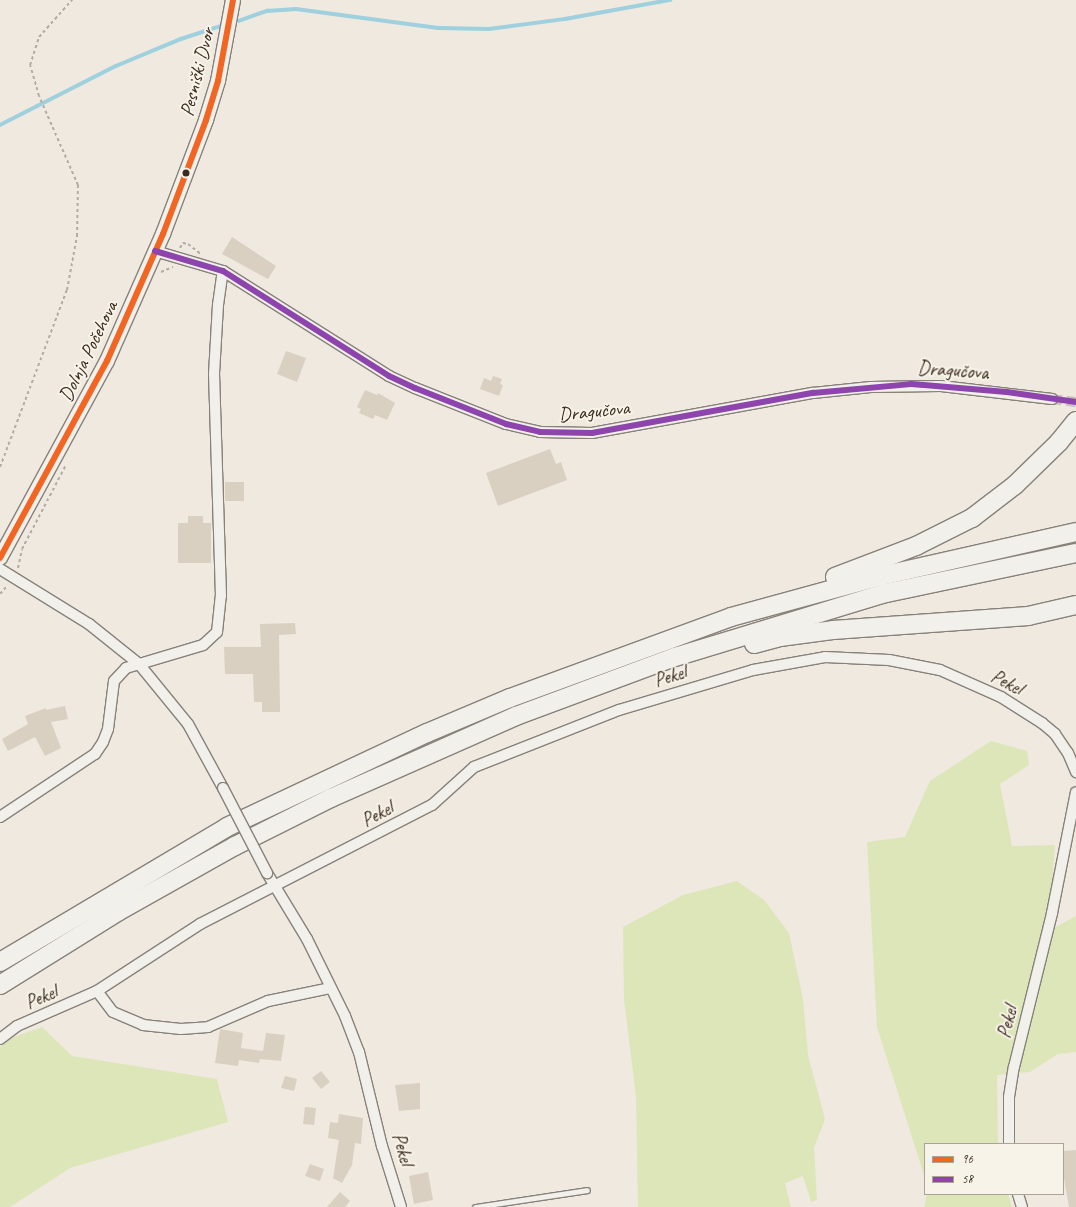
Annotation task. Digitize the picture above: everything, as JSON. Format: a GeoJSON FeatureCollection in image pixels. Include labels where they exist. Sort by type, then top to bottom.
{"type":"FeatureCollection","features":[{"type":"Feature","properties":{"kind":"highway"},"geometry":{"type":"LineString","coordinates":[[731,617],[748,603],[875,563],[916,546],[972,518],[1015,485],[1059,442],[1076,421]]}},
{"type":"Feature","properties":{"kind":"highway"},"geometry":{"type":"LineString","coordinates":[[0,962],[227,827],[427,733],[510,698],[731,617],[881,576],[1076,532]]}},
{"type":"Feature","properties":{"kind":"highway"},"geometry":{"type":"LineString","coordinates":[[0,985],[119,911],[221,853],[331,798],[516,716],[675,657],[886,593],[1076,553]]}},
{"type":"Feature","properties":{"kind":"highway"},"geometry":{"type":"LineString","coordinates":[[675,657],[699,658],[780,637],[833,630],[1021,617],[1076,605]]}},
{"type":"Feature","properties":{"kind":"main road","name":"Pesniški Dvor"},"geometry":{"type":"LineString","coordinates":[[195,154],[218,80],[233,0]]}},
{"type":"Feature","properties":{"kind":"main road","name":"Dolnja Počehova"},"geometry":{"type":"LineString","coordinates":[[0,558],[104,367],[155,251],[195,154]]}},
{"type":"Feature","properties":{"kind":"street","name":"Dragučova"},"geometry":{"type":"LineString","coordinates":[[155,251],[223,271],[389,376],[506,424],[540,432],[592,433],[696,412],[813,393],[871,387],[941,386],[1052,399]]}},
{"type":"Feature","properties":{"kind":"street"},"geometry":{"type":"LineString","coordinates":[[0,817],[95,754],[103,742],[108,729],[114,681],[126,668],[203,645],[212,639],[220,620],[214,374],[218,304],[223,271]]}},
{"type":"Feature","properties":{"kind":"street","name":"Pekel"},"geometry":{"type":"LineString","coordinates":[[0,569],[89,624],[139,664],[188,724],[267,873],[307,939],[359,1052],[382,1146],[401,1207]]}},
{"type":"Feature","properties":{"kind":"street","name":"Pekel"},"geometry":{"type":"LineString","coordinates":[[0,1039],[17,1026],[97,990],[200,924],[432,805],[474,767],[619,710],[753,670],[825,657],[889,660],[940,670],[1001,697],[1042,723],[1055,734],[1068,753],[1076,772]]}},
{"type":"Feature","properties":{"kind":"street","name":"Pekel"},"geometry":{"type":"LineString","coordinates":[[1009,1143],[1009,1098],[1014,1067],[1052,913],[1076,792]]}},
{"type":"Feature","properties":{"kind":"street"},"geometry":{"type":"LineString","coordinates":[[97,990],[113,1012],[143,1025],[181,1029],[208,1026],[268,1001],[330,988]]}},
{"type":"Feature","properties":{"kind":"street"},"geometry":{"type":"LineString","coordinates":[[1018,1195],[1022,1207]]}},
{"type":"Feature","properties":{"kind":"lane"},"geometry":{"type":"LineString","coordinates":[[475,1207],[587,1190]]}},
{"type":"Feature","properties":{"kind":"path"},"geometry":{"type":"LineString","coordinates":[[0,467],[57,319],[66,290],[76,236],[78,185],[40,99],[30,65],[32,52],[39,36],[72,0]]}},
{"type":"Feature","properties":{"kind":"path"},"geometry":{"type":"LineString","coordinates":[[0,594],[8,585]]}},
{"type":"Feature","properties":{"kind":"green space"},"geometry":{"type":"Polygon","coordinates":[[[991,741],[1027,751],[1029,765],[1000,784],[1012,846],[1055,845],[1048,931],[1076,916],[1076,1052],[1058,1054],[1030,1072],[997,1075],[998,1143],[924,1143],[924,1175],[877,1027],[867,842],[905,837],[930,781],[991,741]]]}},
{"type":"Feature","properties":{"kind":"green space"},"geometry":{"type":"Polygon","coordinates":[[[737,881],[764,900],[789,933],[803,999],[808,1055],[825,1119],[814,1148],[817,1200],[811,1202],[803,1176],[785,1183],[791,1207],[638,1207],[636,1097],[624,999],[623,927],[683,895],[737,881]]]}},
{"type":"Feature","properties":{"kind":"green space"},"geometry":{"type":"Polygon","coordinates":[[[42,1027],[72,1056],[217,1079],[228,1122],[70,1168],[10,1207],[0,1207],[0,1047],[6,1040],[42,1027]]]}},
{"type":"Feature","properties":{"kind":"green space"},"geometry":{"type":"Polygon","coordinates":[[[927,1195],[1008,1195],[1012,1207],[924,1207],[927,1195]]]}},
{"type":"Feature","properties":{"kind":"building"},"geometry":{"type":"Polygon","coordinates":[[[232,237],[276,266],[268,279],[222,254],[232,237]]]}},
{"type":"Feature","properties":{"kind":"building"},"geometry":{"type":"Polygon","coordinates":[[[286,351],[306,358],[297,382],[277,374],[286,351]]]}},
{"type":"Feature","properties":{"kind":"building"},"geometry":{"type":"Polygon","coordinates":[[[493,376],[502,379],[500,384],[503,385],[499,396],[480,389],[484,378],[491,381],[493,376]]]}},
{"type":"Feature","properties":{"kind":"building"},"geometry":{"type":"Polygon","coordinates":[[[365,390],[377,395],[378,393],[395,403],[387,420],[375,415],[373,419],[359,413],[361,409],[357,407],[365,390]]]}},
{"type":"Feature","properties":{"kind":"building"},"geometry":{"type":"Polygon","coordinates":[[[550,449],[556,464],[561,462],[567,480],[498,506],[486,473],[550,449]]]}},
{"type":"Feature","properties":{"kind":"building"},"geometry":{"type":"Polygon","coordinates":[[[225,482],[244,482],[244,501],[225,501],[225,482]]]}},
{"type":"Feature","properties":{"kind":"building"},"geometry":{"type":"Polygon","coordinates":[[[188,516],[203,516],[203,523],[211,523],[211,563],[178,563],[178,523],[188,523],[188,516]]]}},
{"type":"Feature","properties":{"kind":"building"},"geometry":{"type":"Polygon","coordinates":[[[295,623],[296,634],[279,635],[280,712],[262,712],[262,702],[254,702],[253,674],[225,674],[224,647],[261,647],[260,624],[295,623]]]}},
{"type":"Feature","properties":{"kind":"building"},"geometry":{"type":"Polygon","coordinates":[[[65,706],[68,719],[51,722],[61,748],[45,756],[35,737],[8,751],[2,739],[28,724],[25,716],[46,708],[46,710],[65,706]]]}},
{"type":"Feature","properties":{"kind":"building"},"geometry":{"type":"Polygon","coordinates":[[[220,1029],[243,1033],[241,1048],[263,1051],[266,1033],[285,1035],[281,1061],[260,1059],[259,1063],[239,1060],[238,1066],[215,1063],[220,1029]]]}},
{"type":"Feature","properties":{"kind":"building"},"geometry":{"type":"Polygon","coordinates":[[[321,1071],[330,1082],[321,1089],[312,1078],[321,1071]]]}},
{"type":"Feature","properties":{"kind":"building"},"geometry":{"type":"Polygon","coordinates":[[[285,1076],[297,1079],[294,1091],[281,1088],[285,1076]]]}},
{"type":"Feature","properties":{"kind":"building"},"geometry":{"type":"Polygon","coordinates":[[[420,1083],[420,1109],[399,1111],[395,1085],[420,1083]]]}},
{"type":"Feature","properties":{"kind":"building"},"geometry":{"type":"Polygon","coordinates":[[[305,1107],[316,1108],[314,1125],[303,1124],[305,1107]]]}},
{"type":"Feature","properties":{"kind":"building"},"geometry":{"type":"Polygon","coordinates":[[[339,1114],[363,1118],[361,1144],[355,1143],[352,1165],[342,1183],[333,1178],[339,1140],[328,1138],[330,1122],[338,1123],[339,1114]]]}},
{"type":"Feature","properties":{"kind":"building"},"geometry":{"type":"Polygon","coordinates":[[[1076,1150],[1076,1207],[1069,1207],[1064,1179],[1064,1151],[1076,1150]]]}},
{"type":"Feature","properties":{"kind":"building"},"geometry":{"type":"Polygon","coordinates":[[[310,1164],[324,1169],[320,1181],[305,1176],[310,1164]]]}},
{"type":"Feature","properties":{"kind":"building"},"geometry":{"type":"Polygon","coordinates":[[[428,1172],[433,1200],[414,1204],[409,1176],[428,1172]]]}},
{"type":"Feature","properties":{"kind":"building"},"geometry":{"type":"Polygon","coordinates":[[[340,1192],[350,1201],[345,1207],[327,1207],[340,1192]]]}},
{"type":"Feature","properties":{"kind":"waterway"},"geometry":{"type":"LineString","coordinates":[[239,21],[267,11],[296,9],[438,28],[489,29],[565,19],[670,0]]}},
{"type":"Feature","properties":{"kind":"waterway"},"geometry":{"type":"LineString","coordinates":[[0,125],[116,66],[181,39],[219,27]]}},
{"type":"Feature","properties":{"kind":"tunnel"},"geometry":{"type":"LineString","coordinates":[[1052,399],[1076,402]]}},
{"type":"Feature","properties":{"kind":"transit line","name":"96"},"geometry":{"type":"LineString","coordinates":[[0,558],[107,361],[163,234],[206,120],[218,81],[233,0]]}},
{"type":"Feature","properties":{"kind":"transit line","name":"58"},"geometry":{"type":"LineString","coordinates":[[155,251],[223,271],[389,376],[415,388],[506,424],[540,432],[592,433],[813,393],[911,384],[1007,392],[1076,402]]}}]}
